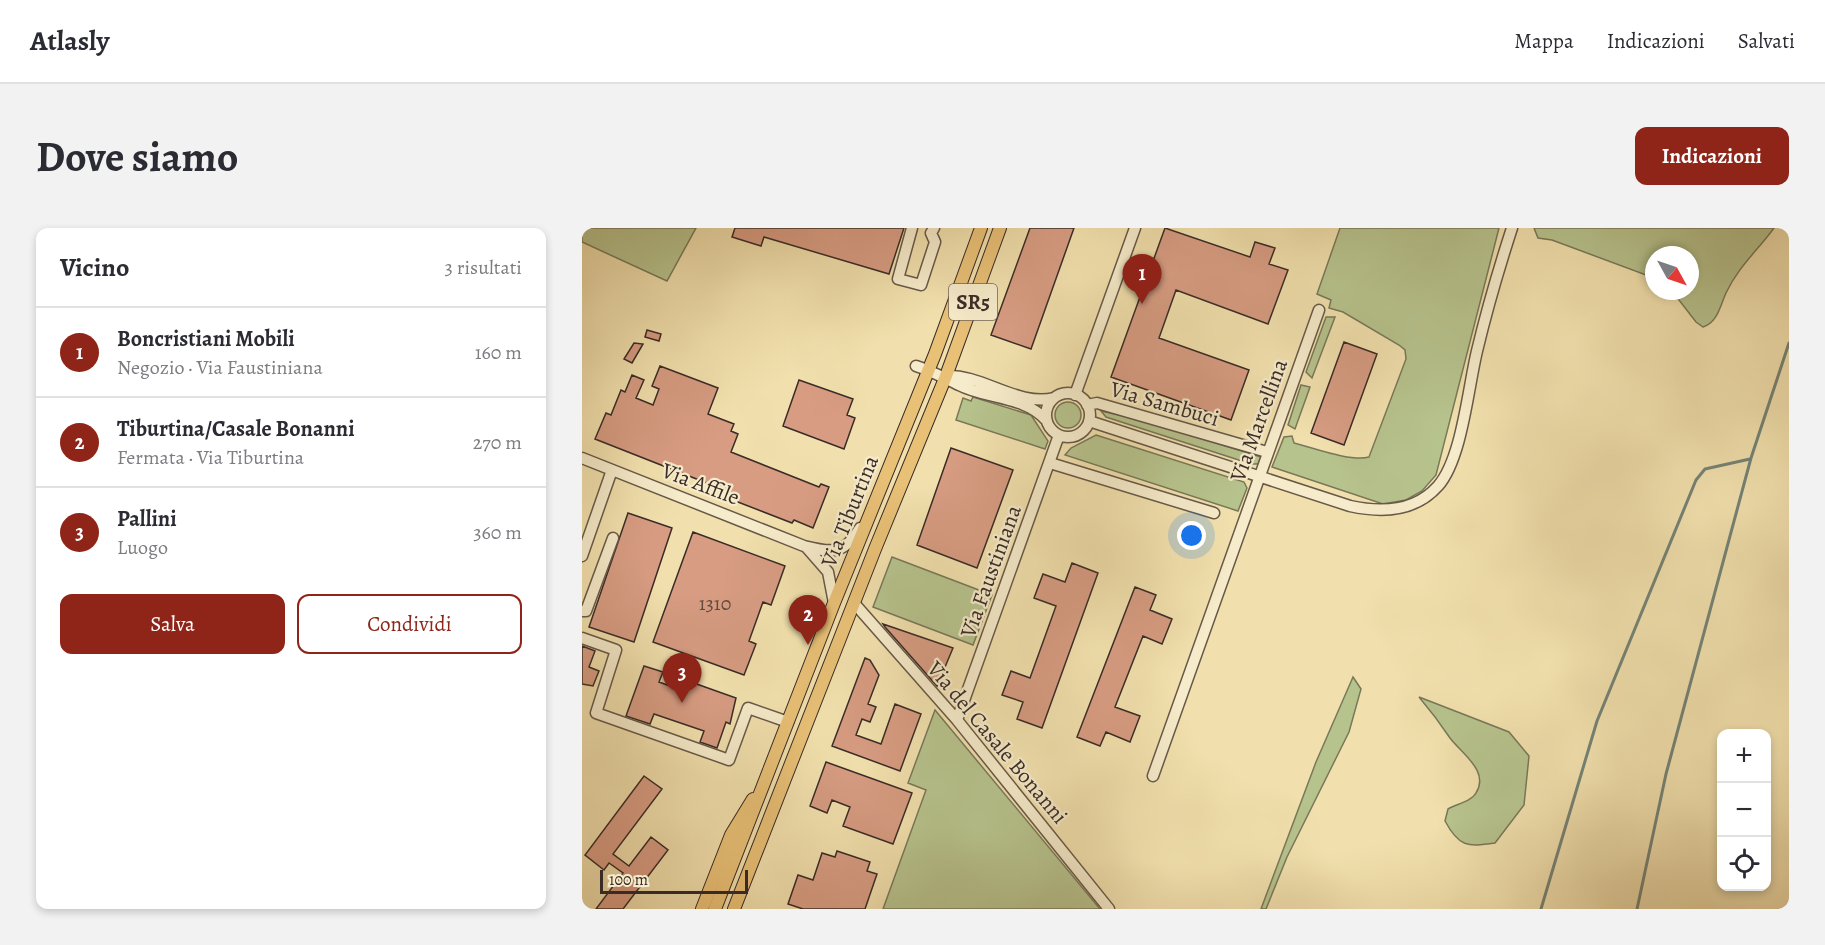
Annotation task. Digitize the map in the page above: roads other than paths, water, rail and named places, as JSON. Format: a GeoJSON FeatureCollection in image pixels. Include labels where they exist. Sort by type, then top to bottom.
{"type":"FeatureCollection","features":[{"type":"Feature","properties":{"kind":"main road","name":"Via Tiburtina"},"geometry":{"type":"LineString","coordinates":[[715,909],[834,603],[929,370],[979,228]]}},
{"type":"Feature","properties":{"kind":"main road","name":"Via Tiburtina"},"geometry":{"type":"LineString","coordinates":[[735,909],[854,603],[946,376],[1000,228]]}},
{"type":"Feature","properties":{"kind":"main road"},"geometry":{"type":"LineString","coordinates":[[702,909],[734,830],[763,787]]}},
{"type":"Feature","properties":{"kind":"street"},"geometry":{"type":"LineString","coordinates":[[912,228],[898,279],[921,285],[935,242],[931,233],[934,228]]}},
{"type":"Feature","properties":{"kind":"street"},"geometry":{"type":"LineString","coordinates":[[1076,395],[1135,228]]}},
{"type":"Feature","properties":{"kind":"street","name":"Via Sambuci"},"geometry":{"type":"LineString","coordinates":[[1089,421],[1259,474],[1342,503],[1371,510],[1406,507],[1434,491],[1446,475],[1455,456],[1483,326],[1512,228]]}},
{"type":"Feature","properties":{"kind":"street","name":"Via Marcellina"},"geometry":{"type":"LineString","coordinates":[[1153,776],[1319,310]]}},
{"type":"Feature","properties":{"kind":"street"},"geometry":{"type":"LineString","coordinates":[[916,366],[946,376],[959,386],[1028,407],[1046,420],[1053,431],[1059,435],[1077,435],[1089,421],[1087,405],[1076,395],[1064,393],[1054,398],[1034,399],[963,375],[946,376]]}},
{"type":"Feature","properties":{"kind":"street"},"geometry":{"type":"LineString","coordinates":[[1046,420],[1047,408],[1054,398]]}},
{"type":"Feature","properties":{"kind":"street","name":"Via Sambuci"},"geometry":{"type":"LineString","coordinates":[[1087,405],[1097,403],[1267,453]]}},
{"type":"Feature","properties":{"kind":"street","name":"Via Faustiniana"},"geometry":{"type":"LineString","coordinates":[[957,720],[1059,435]]}},
{"type":"Feature","properties":{"kind":"street","name":"Via Affile"},"geometry":{"type":"LineString","coordinates":[[582,458],[804,546],[829,551],[846,547],[854,539],[875,502]]}},
{"type":"Feature","properties":{"kind":"street"},"geometry":{"type":"LineString","coordinates":[[1050,463],[1214,513]]}},
{"type":"Feature","properties":{"kind":"street"},"geometry":{"type":"LineString","coordinates":[[582,556],[612,470]]}},
{"type":"Feature","properties":{"kind":"street"},"geometry":{"type":"LineString","coordinates":[[582,611],[586,611],[613,538]]}},
{"type":"Feature","properties":{"kind":"street","name":"Via Affile"},"geometry":{"type":"LineString","coordinates":[[804,546],[819,559],[828,572],[834,603]]}},
{"type":"Feature","properties":{"kind":"street","name":"Via del Casale Bonanni"},"geometry":{"type":"LineString","coordinates":[[854,603],[957,720],[1109,909]]}},
{"type":"Feature","properties":{"kind":"street"},"geometry":{"type":"LineString","coordinates":[[582,638],[616,650],[596,713],[729,760],[748,708],[788,722]]}},
{"type":"Feature","properties":{"kind":"waterway"},"geometry":{"type":"LineString","coordinates":[[1637,909],[1666,774],[1751,458],[1789,343]]}},
{"type":"Feature","properties":{"kind":"waterway"},"geometry":{"type":"LineString","coordinates":[[1541,909],[1597,721],[1696,480],[1705,469],[1750,459]]}},
{"type":"Feature","properties":{"kind":"place","name":"Boncristiani Mobili"},"geometry":{"type":"Point","coordinates":[1142,304]}},
{"type":"Feature","properties":{"kind":"place","name":"Tiburtina/Casale Bonanni"},"geometry":{"type":"Point","coordinates":[808,645]}},
{"type":"Feature","properties":{"kind":"place","name":"Pallini"},"geometry":{"type":"Point","coordinates":[682,703]}}]}
